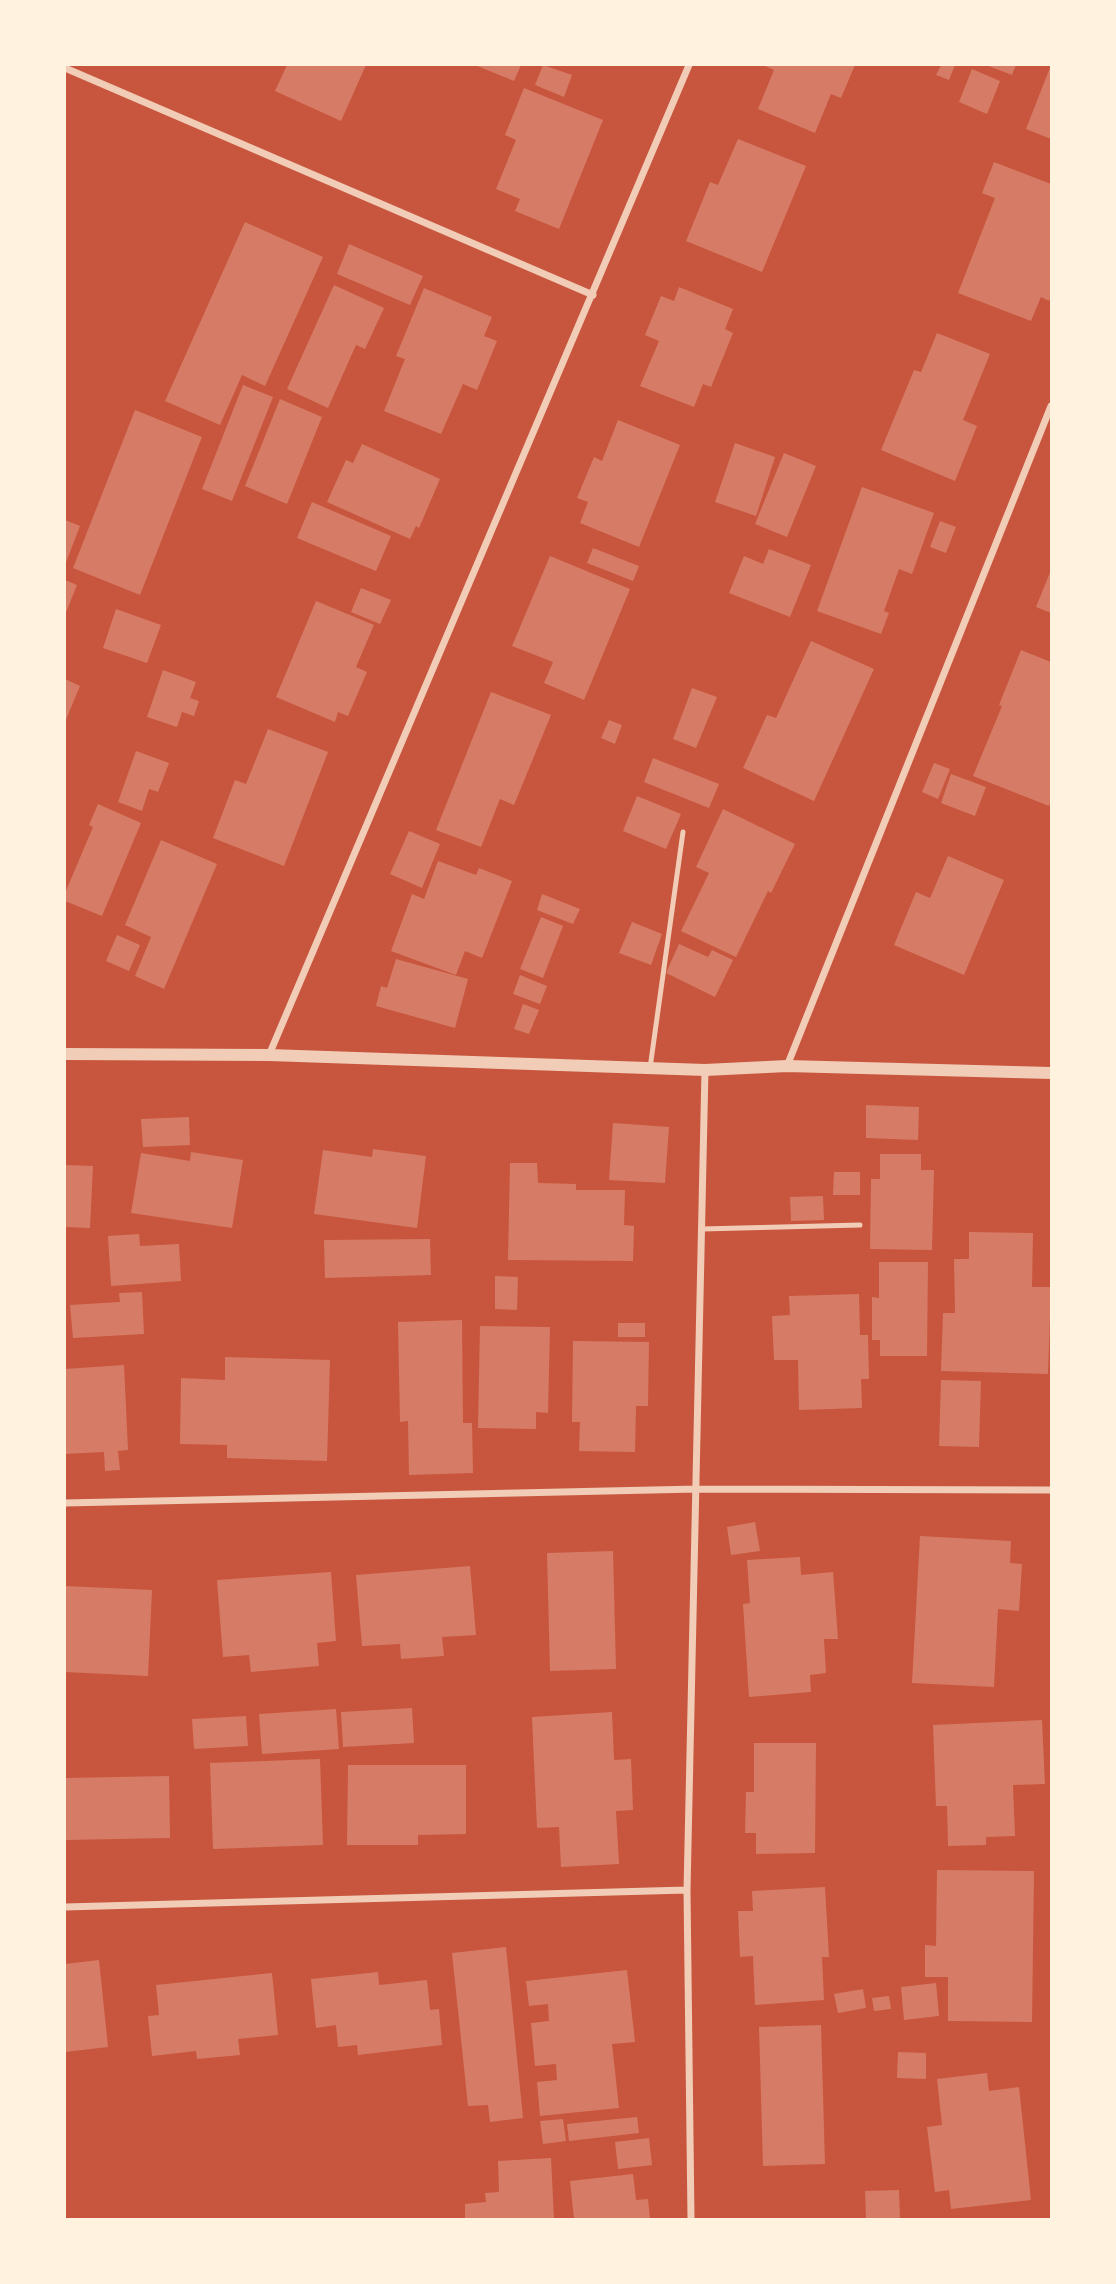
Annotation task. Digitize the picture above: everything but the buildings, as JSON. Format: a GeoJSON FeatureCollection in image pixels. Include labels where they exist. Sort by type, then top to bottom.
{"type":"FeatureCollection","features":[{"type":"Feature","properties":{"kind":"street"},"geometry":{"type":"LineString","coordinates":[[269,1055],[689,65]]}},
{"type":"Feature","properties":{"kind":"street"},"geometry":{"type":"LineString","coordinates":[[65,68],[593,295]]}},
{"type":"Feature","properties":{"kind":"street"},"geometry":{"type":"LineString","coordinates":[[788,1066],[1051,406]]}},
{"type":"Feature","properties":{"kind":"street"},"geometry":{"type":"LineString","coordinates":[[65,1054],[269,1055],[705,1070],[788,1066],[1051,1073]]}},
{"type":"Feature","properties":{"kind":"street"},"geometry":{"type":"LineString","coordinates":[[691,2219],[687,1890],[705,1070]]}},
{"type":"Feature","properties":{"kind":"street"},"geometry":{"type":"LineString","coordinates":[[65,1503],[697,1489],[1051,1490]]}},
{"type":"Feature","properties":{"kind":"street"},"geometry":{"type":"LineString","coordinates":[[65,1907],[687,1890]]}},
{"type":"Feature","properties":{"kind":"lane"},"geometry":{"type":"LineString","coordinates":[[650,1068],[683,832]]}},
{"type":"Feature","properties":{"kind":"lane"},"geometry":{"type":"LineString","coordinates":[[702,1229],[860,1225]]}}]}
